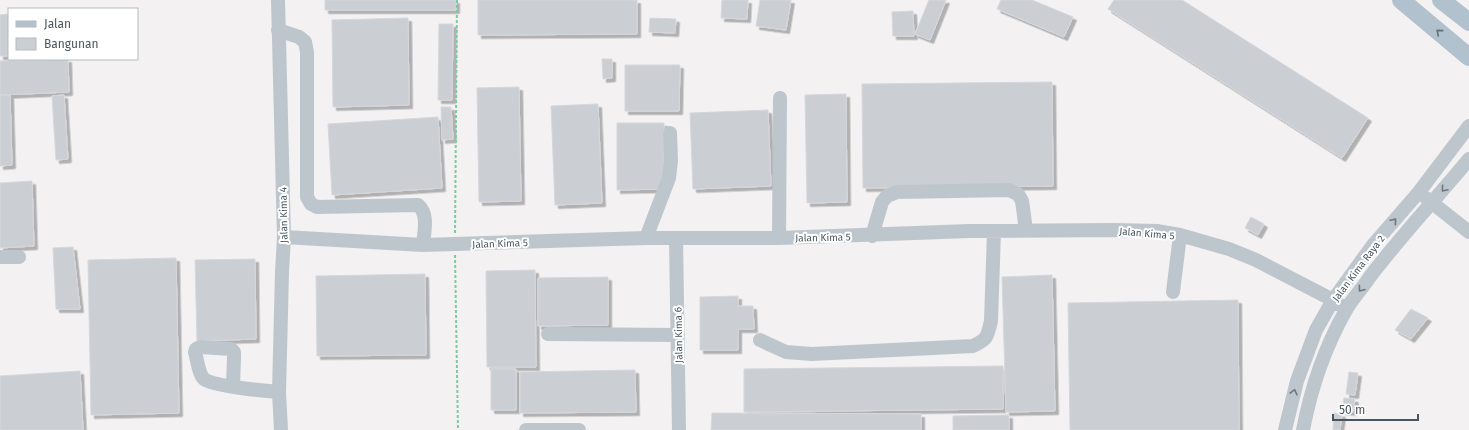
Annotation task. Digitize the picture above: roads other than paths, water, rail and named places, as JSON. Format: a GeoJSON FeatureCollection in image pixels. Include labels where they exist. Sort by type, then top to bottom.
{"type":"FeatureCollection","features":[{"type":"Feature","properties":{"kind":"main road"},"geometry":{"type":"LineString","coordinates":[[1401,0],[1469,57]]}},
{"type":"Feature","properties":{"kind":"main road"},"geometry":{"type":"LineString","coordinates":[[1441,0],[1469,22]]}},
{"type":"Feature","properties":{"kind":"street","name":"Jalan Kima 4"},"geometry":{"type":"LineString","coordinates":[[278,0],[284,237],[279,392],[281,430]]}},
{"type":"Feature","properties":{"kind":"street"},"geometry":{"type":"LineString","coordinates":[[278,30],[299,37],[305,42],[307,52],[307,197],[311,204],[317,207],[418,205],[423,209],[425,215],[423,245]]}},
{"type":"Feature","properties":{"kind":"street"},"geometry":{"type":"LineString","coordinates":[[779,238],[780,98]]}},
{"type":"Feature","properties":{"kind":"street","name":"Jalan Kima Raya 2"},"geometry":{"type":"LineString","coordinates":[[1285,430],[1297,381],[1316,330],[1333,300],[1373,245],[1419,192],[1469,126]]}},
{"type":"Feature","properties":{"kind":"street"},"geometry":{"type":"LineString","coordinates":[[646,238],[669,178],[671,160],[670,133]]}},
{"type":"Feature","properties":{"kind":"street","name":"Jalan Kima Raya 2"},"geometry":{"type":"LineString","coordinates":[[1303,430],[1316,376],[1346,309],[1390,250],[1469,159]]}},
{"type":"Feature","properties":{"kind":"street"},"geometry":{"type":"LineString","coordinates":[[872,236],[882,202],[887,196],[897,192],[1009,190],[1018,194],[1022,200],[1026,230]]}},
{"type":"Feature","properties":{"kind":"street"},"geometry":{"type":"LineString","coordinates":[[1419,192],[1469,232]]}},
{"type":"Feature","properties":{"kind":"street","name":"Jalan Kima 5"},"geometry":{"type":"LineString","coordinates":[[284,237],[423,245],[455,245],[646,238],[676,239],[872,236],[969,231],[1157,231],[1180,235],[1229,249],[1256,260],[1333,300],[1346,309]]}},
{"type":"Feature","properties":{"kind":"street"},"geometry":{"type":"LineString","coordinates":[[760,340],[786,352],[812,354],[973,346],[984,340],[988,333],[991,321],[994,232]]}},
{"type":"Feature","properties":{"kind":"street"},"geometry":{"type":"LineString","coordinates":[[1173,292],[1180,235]]}},
{"type":"Feature","properties":{"kind":"street","name":"Jalan Kima 6"},"geometry":{"type":"LineString","coordinates":[[676,239],[678,430]]}},
{"type":"Feature","properties":{"kind":"street"},"geometry":{"type":"LineString","coordinates":[[0,257],[19,256]]}},
{"type":"Feature","properties":{"kind":"street"},"geometry":{"type":"LineString","coordinates":[[548,334],[678,334]]}},
{"type":"Feature","properties":{"kind":"street"},"geometry":{"type":"LineString","coordinates":[[233,387],[279,392]]}},
{"type":"Feature","properties":{"kind":"street"},"geometry":{"type":"LineString","coordinates":[[526,430],[580,430]]}}]}
